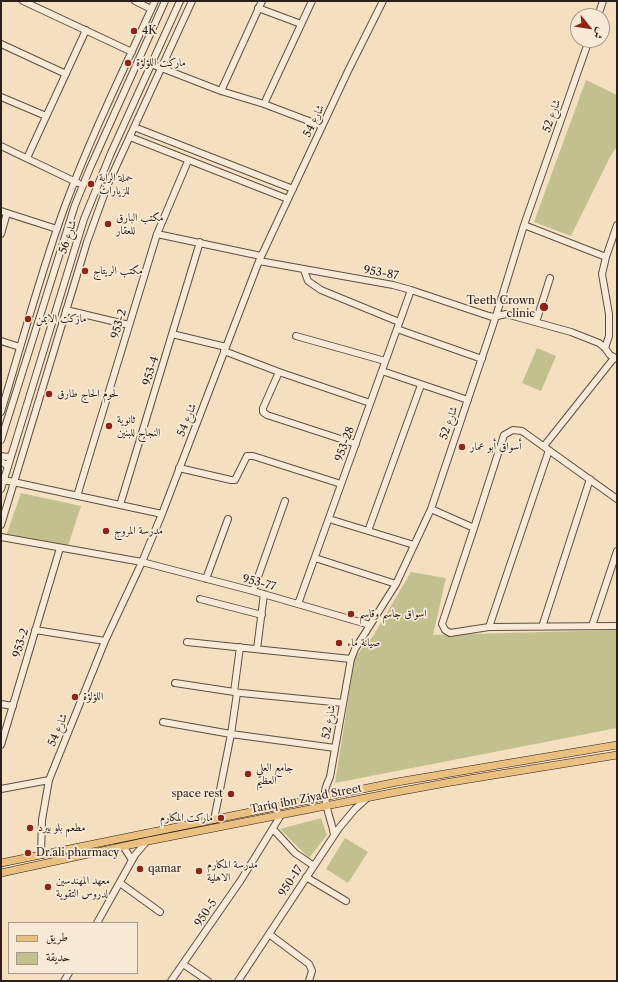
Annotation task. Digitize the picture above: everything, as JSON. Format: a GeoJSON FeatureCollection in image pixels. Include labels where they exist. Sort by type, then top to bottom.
{"type":"FeatureCollection","features":[{"type":"Feature","properties":{"kind":"main road","name":"Tariq ibn Ziyad Street"},"geometry":{"type":"LineString","coordinates":[[1,863],[397,782],[617,745]]}},
{"type":"Feature","properties":{"kind":"main road","name":"Tariq ibn Ziyad Street"},"geometry":{"type":"LineString","coordinates":[[1,873],[123,846],[458,780],[617,754]]}},
{"type":"Feature","properties":{"kind":"street"},"geometry":{"type":"LineString","coordinates":[[23,1],[132,52]]}},
{"type":"Feature","properties":{"kind":"street"},"geometry":{"type":"LineString","coordinates":[[135,1],[151,8]]}},
{"type":"Feature","properties":{"kind":"street"},"geometry":{"type":"LineString","coordinates":[[1,412],[4,391],[74,182],[155,1]]}},
{"type":"Feature","properties":{"kind":"street","name":"شارع 56"},"geometry":{"type":"LineString","coordinates":[[1,440],[64,237],[83,185],[165,1]]}},
{"type":"Feature","properties":{"kind":"street","name":"شارع 56"},"geometry":{"type":"LineString","coordinates":[[1,489],[84,219],[124,124],[180,1]]}},
{"type":"Feature","properties":{"kind":"street"},"geometry":{"type":"LineString","coordinates":[[1,525],[102,197],[192,1]]}},
{"type":"Feature","properties":{"kind":"street"},"geometry":{"type":"LineString","coordinates":[[221,91],[262,1]]}},
{"type":"Feature","properties":{"kind":"street"},"geometry":{"type":"LineString","coordinates":[[264,104],[312,1]]}},
{"type":"Feature","properties":{"kind":"street","name":"شارع 54"},"geometry":{"type":"LineString","coordinates":[[41,855],[42,820],[49,780],[105,641],[142,562],[162,514],[260,259],[322,126],[383,1]]}},
{"type":"Feature","properties":{"kind":"street"},"geometry":{"type":"LineString","coordinates":[[258,8],[301,24]]}},
{"type":"Feature","properties":{"kind":"street"},"geometry":{"type":"LineString","coordinates":[[27,158],[86,30]]}},
{"type":"Feature","properties":{"kind":"street"},"geometry":{"type":"LineString","coordinates":[[1,44],[66,74]]}},
{"type":"Feature","properties":{"kind":"street","name":"شارع 52"},"geometry":{"type":"LineString","coordinates":[[334,835],[326,806],[325,792],[330,777],[351,659],[355,649],[396,584],[431,509],[482,359],[524,225],[586,48]]}},
{"type":"Feature","properties":{"kind":"street"},"geometry":{"type":"LineString","coordinates":[[151,64],[221,91],[264,104],[322,126]]}},
{"type":"Feature","properties":{"kind":"street"},"geometry":{"type":"LineString","coordinates":[[1,96],[46,116]]}},
{"type":"Feature","properties":{"kind":"street"},"geometry":{"type":"LineString","coordinates":[[112,119],[124,124]]}},
{"type":"Feature","properties":{"kind":"street"},"geometry":{"type":"LineString","coordinates":[[134,127],[293,189]]}},
{"type":"Feature","properties":{"kind":"street"},"geometry":{"type":"LineString","coordinates":[[130,137],[288,199]]}},
{"type":"Feature","properties":{"kind":"street"},"geometry":{"type":"LineString","coordinates":[[1,146],[83,185]]}},
{"type":"Feature","properties":{"kind":"street","name":"953-2"},"geometry":{"type":"LineString","coordinates":[[77,496],[157,234],[188,161]]}},
{"type":"Feature","properties":{"kind":"street"},"geometry":{"type":"LineString","coordinates":[[1,234],[4,212],[57,230]]}},
{"type":"Feature","properties":{"kind":"street"},"geometry":{"type":"LineString","coordinates":[[524,225],[606,257]]}},
{"type":"Feature","properties":{"kind":"street"},"geometry":{"type":"LineString","coordinates":[[605,348],[609,336],[609,314],[602,274],[617,225]]}},
{"type":"Feature","properties":{"kind":"street","name":"953-87"},"geometry":{"type":"LineString","coordinates":[[157,234],[200,242],[304,270],[411,290],[489,316],[506,314],[536,322],[571,332],[599,343],[610,355],[616,358]]}},
{"type":"Feature","properties":{"kind":"street","name":"953-4"},"geometry":{"type":"LineString","coordinates":[[120,505],[200,242]]}},
{"type":"Feature","properties":{"kind":"street"},"geometry":{"type":"LineString","coordinates":[[304,270],[308,281],[321,290],[399,322]]}},
{"type":"Feature","properties":{"kind":"street"},"geometry":{"type":"LineString","coordinates":[[536,322],[550,278]]}},
{"type":"Feature","properties":{"kind":"street","name":"953-28"},"geometry":{"type":"LineString","coordinates":[[298,604],[411,290]]}},
{"type":"Feature","properties":{"kind":"street"},"geometry":{"type":"LineString","coordinates":[[66,310],[129,325]]}},
{"type":"Feature","properties":{"kind":"street"},"geometry":{"type":"LineString","coordinates":[[397,329],[482,359]]}},
{"type":"Feature","properties":{"kind":"street"},"geometry":{"type":"LineString","coordinates":[[172,334],[225,349],[279,372],[370,403]]}},
{"type":"Feature","properties":{"kind":"street"},"geometry":{"type":"LineString","coordinates":[[296,336],[385,361]]}},
{"type":"Feature","properties":{"kind":"street"},"geometry":{"type":"LineString","coordinates":[[1,341],[20,347]]}},
{"type":"Feature","properties":{"kind":"street"},"geometry":{"type":"LineString","coordinates":[[544,446],[616,358]]}},
{"type":"Feature","properties":{"kind":"street"},"geometry":{"type":"LineString","coordinates":[[382,371],[468,400]]}},
{"type":"Feature","properties":{"kind":"street"},"geometry":{"type":"LineString","coordinates":[[279,372],[263,408],[263,412],[267,415],[356,444]]}},
{"type":"Feature","properties":{"kind":"street"},"geometry":{"type":"LineString","coordinates":[[368,531],[421,385]]}},
{"type":"Feature","properties":{"kind":"street"},"geometry":{"type":"LineString","coordinates":[[617,499],[522,430],[513,430],[504,435],[442,624],[445,630],[450,633],[489,627],[617,626]]}},
{"type":"Feature","properties":{"kind":"street"},"geometry":{"type":"LineString","coordinates":[[489,627],[549,450]]}},
{"type":"Feature","properties":{"kind":"street"},"geometry":{"type":"LineString","coordinates":[[1,456],[11,456]]}},
{"type":"Feature","properties":{"kind":"street"},"geometry":{"type":"LineString","coordinates":[[179,468],[234,480],[247,456],[253,456],[341,484]]}},
{"type":"Feature","properties":{"kind":"street"},"geometry":{"type":"LineString","coordinates":[[1,462],[8,468]]}},
{"type":"Feature","properties":{"kind":"street"},"geometry":{"type":"LineString","coordinates":[[542,627],[590,479]]}},
{"type":"Feature","properties":{"kind":"street"},"geometry":{"type":"LineString","coordinates":[[4,480],[162,514]]}},
{"type":"Feature","properties":{"kind":"street"},"geometry":{"type":"LineString","coordinates":[[253,591],[285,501]]}},
{"type":"Feature","properties":{"kind":"street"},"geometry":{"type":"LineString","coordinates":[[431,509],[474,528]]}},
{"type":"Feature","properties":{"kind":"street"},"geometry":{"type":"LineString","coordinates":[[206,579],[228,519]]}},
{"type":"Feature","properties":{"kind":"street"},"geometry":{"type":"LineString","coordinates":[[329,519],[414,545]]}},
{"type":"Feature","properties":{"kind":"street","name":"953-77"},"geometry":{"type":"LineString","coordinates":[[1,537],[142,562],[264,594],[370,625]]}},
{"type":"Feature","properties":{"kind":"street","name":"953-2"},"geometry":{"type":"LineString","coordinates":[[1,745],[60,548]]}},
{"type":"Feature","properties":{"kind":"street"},"geometry":{"type":"LineString","coordinates":[[592,626],[617,551]]}},
{"type":"Feature","properties":{"kind":"street"},"geometry":{"type":"LineString","coordinates":[[315,558],[396,584]]}},
{"type":"Feature","properties":{"kind":"street"},"geometry":{"type":"LineString","coordinates":[[257,649],[264,594]]}},
{"type":"Feature","properties":{"kind":"street"},"geometry":{"type":"LineString","coordinates":[[200,600],[262,614]]}},
{"type":"Feature","properties":{"kind":"street"},"geometry":{"type":"LineString","coordinates":[[35,630],[105,641]]}},
{"type":"Feature","properties":{"kind":"street"},"geometry":{"type":"LineString","coordinates":[[187,642],[351,659]]}},
{"type":"Feature","properties":{"kind":"street"},"geometry":{"type":"LineString","coordinates":[[214,820],[231,734],[240,647]]}},
{"type":"Feature","properties":{"kind":"street"},"geometry":{"type":"LineString","coordinates":[[174,683],[235,693],[343,704]]}},
{"type":"Feature","properties":{"kind":"street"},"geometry":{"type":"LineString","coordinates":[[1,704],[13,706]]}},
{"type":"Feature","properties":{"kind":"street"},"geometry":{"type":"LineString","coordinates":[[163,722],[231,734],[335,748]]}},
{"type":"Feature","properties":{"kind":"street"},"geometry":{"type":"LineString","coordinates":[[1,789],[49,780]]}},
{"type":"Feature","properties":{"kind":"street","name":"950-17"},"geometry":{"type":"LineString","coordinates":[[238,981],[334,835],[349,815],[367,798]]}},
{"type":"Feature","properties":{"kind":"street","name":"950-5"},"geometry":{"type":"LineString","coordinates":[[171,981],[241,880],[282,815]]}},
{"type":"Feature","properties":{"kind":"street"},"geometry":{"type":"LineString","coordinates":[[273,829],[294,853],[314,866]]}},
{"type":"Feature","properties":{"kind":"street"},"geometry":{"type":"LineString","coordinates":[[98,922],[132,860],[148,841]]}},
{"type":"Feature","properties":{"kind":"street"},"geometry":{"type":"LineString","coordinates":[[123,846],[132,860]]}},
{"type":"Feature","properties":{"kind":"street"},"geometry":{"type":"LineString","coordinates":[[306,877],[346,901]]}},
{"type":"Feature","properties":{"kind":"street"},"geometry":{"type":"LineString","coordinates":[[120,883],[160,912]]}},
{"type":"Feature","properties":{"kind":"street"},"geometry":{"type":"LineString","coordinates":[[269,934],[309,964],[312,971],[309,981]]}},
{"type":"Feature","properties":{"kind":"street"},"geometry":{"type":"LineString","coordinates":[[183,964],[208,981]]}},
{"type":"Feature","properties":{"kind":"green space"},"geometry":{"type":"Polygon","coordinates":[[[586,80],[617,95],[617,146],[610,157],[571,236],[534,222],[586,80]]]}},
{"type":"Feature","properties":{"kind":"green space"},"geometry":{"type":"Polygon","coordinates":[[[537,348],[556,356],[541,391],[522,383],[537,348]]]}},
{"type":"Feature","properties":{"kind":"green space"},"geometry":{"type":"Polygon","coordinates":[[[21,493],[81,506],[68,546],[6,536],[21,493]]]}},
{"type":"Feature","properties":{"kind":"green space"},"geometry":{"type":"Polygon","coordinates":[[[411,572],[446,578],[433,635],[617,630],[617,728],[335,783],[355,657],[373,636],[411,572]]]}},
{"type":"Feature","properties":{"kind":"green space"},"geometry":{"type":"Polygon","coordinates":[[[321,818],[327,835],[309,858],[280,829],[321,818]]]}},
{"type":"Feature","properties":{"kind":"green space"},"geometry":{"type":"Polygon","coordinates":[[[345,838],[368,852],[348,883],[326,869],[345,838]]]}},
{"type":"Feature","properties":{"kind":"place","name":"4K"},"geometry":{"type":"Point","coordinates":[134,31]}},
{"type":"Feature","properties":{"kind":"place","name":"ماركت اللؤلؤة"},"geometry":{"type":"Point","coordinates":[128,63]}},
{"type":"Feature","properties":{"kind":"place","name":"حملة الراية للزيارات"},"geometry":{"type":"Point","coordinates":[91,184]}},
{"type":"Feature","properties":{"kind":"place","name":"مكتب البارق للعقار"},"geometry":{"type":"Point","coordinates":[108,224]}},
{"type":"Feature","properties":{"kind":"place","name":"مكتب الريتاج"},"geometry":{"type":"Point","coordinates":[85,271]}},
{"type":"Feature","properties":{"kind":"place","name":"Teeth Crown clinic"},"geometry":{"type":"Point","coordinates":[544,307]}},
{"type":"Feature","properties":{"kind":"place","name":"ماركت الايمن"},"geometry":{"type":"Point","coordinates":[28,319]}},
{"type":"Feature","properties":{"kind":"place","name":"لحوم الحاج طارق"},"geometry":{"type":"Point","coordinates":[49,394]}},
{"type":"Feature","properties":{"kind":"place","name":"ثانوية النجاح للبنين"},"geometry":{"type":"Point","coordinates":[109,426]}},
{"type":"Feature","properties":{"kind":"place","name":"أسواق أبو عمار"},"geometry":{"type":"Point","coordinates":[462,447]}},
{"type":"Feature","properties":{"kind":"place","name":"مدرسة المروج"},"geometry":{"type":"Point","coordinates":[106,531]}},
{"type":"Feature","properties":{"kind":"place","name":"اسواق جاسم وقاسم"},"geometry":{"type":"Point","coordinates":[351,614]}},
{"type":"Feature","properties":{"kind":"place","name":"صيانة ماء"},"geometry":{"type":"Point","coordinates":[339,643]}},
{"type":"Feature","properties":{"kind":"place","name":"اللؤلؤة"},"geometry":{"type":"Point","coordinates":[75,697]}},
{"type":"Feature","properties":{"kind":"place","name":"جامع العلي العظيم"},"geometry":{"type":"Point","coordinates":[248,774]}},
{"type":"Feature","properties":{"kind":"place","name":"space rest"},"geometry":{"type":"Point","coordinates":[231,794]}},
{"type":"Feature","properties":{"kind":"place","name":"ماركت المكارم"},"geometry":{"type":"Point","coordinates":[221,818]}},
{"type":"Feature","properties":{"kind":"place","name":"مطعم بلو بيرد"},"geometry":{"type":"Point","coordinates":[30,828]}},
{"type":"Feature","properties":{"kind":"place","name":"Dr.ali pharmacy"},"geometry":{"type":"Point","coordinates":[28,853]}},
{"type":"Feature","properties":{"kind":"place","name":"qamar"},"geometry":{"type":"Point","coordinates":[140,869]}},
{"type":"Feature","properties":{"kind":"place","name":"مدرسة المكارم الاهلية"},"geometry":{"type":"Point","coordinates":[199,871]}},
{"type":"Feature","properties":{"kind":"place","name":"معهد المهندسين لدروس التقوية"},"geometry":{"type":"Point","coordinates":[48,887]}}]}
